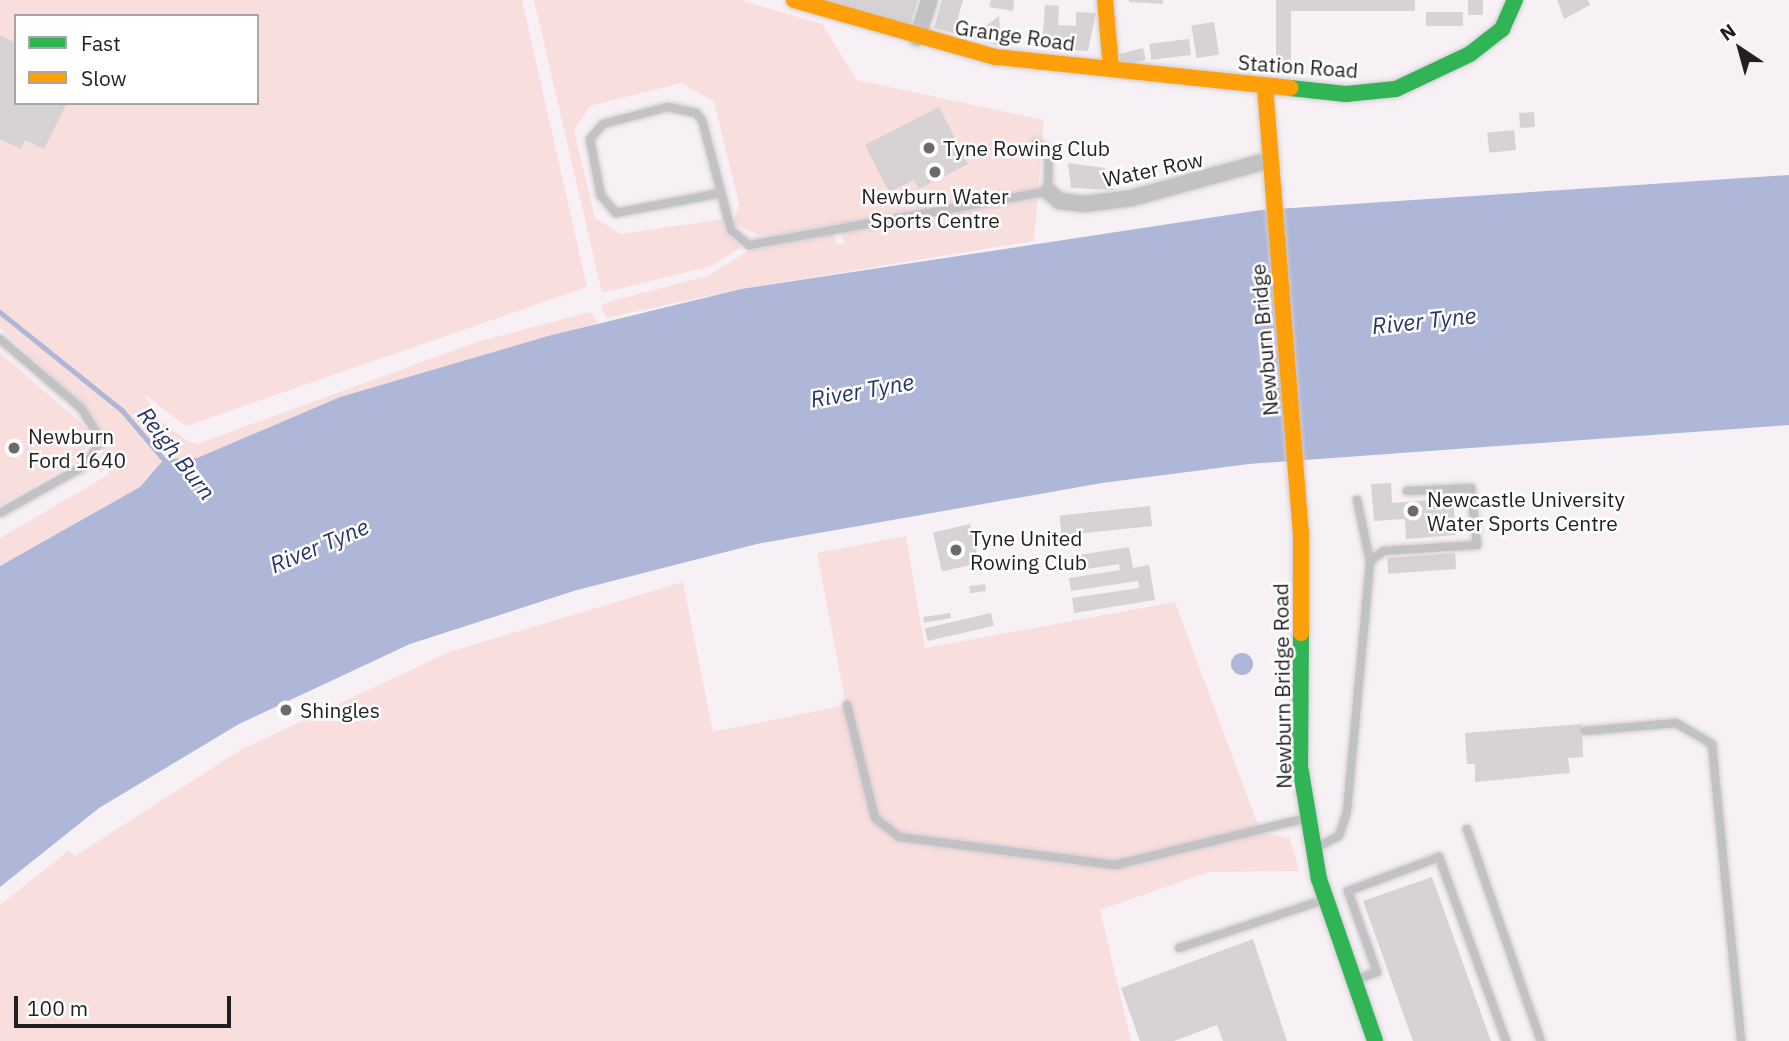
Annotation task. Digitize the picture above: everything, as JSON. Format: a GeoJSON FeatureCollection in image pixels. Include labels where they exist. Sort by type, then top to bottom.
{"type":"FeatureCollection","features":[{"type":"Feature","properties":{"kind":"street"},"geometry":{"type":"LineString","coordinates":[[918,37],[929,0]]}},
{"type":"Feature","properties":{"kind":"street"},"geometry":{"type":"LineString","coordinates":[[1104,0],[1111,67]]}},
{"type":"Feature","properties":{"kind":"street","name":"Station Road"},"geometry":{"type":"LineString","coordinates":[[1111,67],[1265,87],[1346,94],[1396,89],[1493,40],[1515,0]]}},
{"type":"Feature","properties":{"kind":"street","name":"Grange Road"},"geometry":{"type":"LineString","coordinates":[[802,1],[918,37],[996,57],[1111,67]]}},
{"type":"Feature","properties":{"kind":"street"},"geometry":{"type":"LineString","coordinates":[[1265,87],[1270,160]]}},
{"type":"Feature","properties":{"kind":"street","name":"Newburn Bridge"},"geometry":{"type":"LineString","coordinates":[[1270,160],[1297,488]]}},
{"type":"Feature","properties":{"kind":"street","name":"Water Row"},"geometry":{"type":"LineString","coordinates":[[1048,191],[1059,201],[1084,204],[1132,198],[1270,160]]}},
{"type":"Feature","properties":{"kind":"street","name":"Newburn Bridge Road"},"geometry":{"type":"LineString","coordinates":[[1297,488],[1300,766],[1307,818],[1312,850],[1326,899],[1352,981],[1375,1041]]}},
{"type":"Feature","properties":{"kind":"lane"},"geometry":{"type":"LineString","coordinates":[[721,193],[616,214],[601,196],[590,139],[603,124],[689,108],[702,120],[731,230],[749,245],[1048,191],[1049,152],[1036,143]]}},
{"type":"Feature","properties":{"kind":"lane"},"geometry":{"type":"LineString","coordinates":[[0,339],[81,408],[101,440],[86,465],[0,513]]}},
{"type":"Feature","properties":{"kind":"lane"},"geometry":{"type":"LineString","coordinates":[[1370,561],[1384,551],[1477,545],[1471,488],[1407,491]]}},
{"type":"Feature","properties":{"kind":"lane"},"geometry":{"type":"LineString","coordinates":[[1312,850],[1339,836],[1348,811],[1370,561],[1357,500]]}},
{"type":"Feature","properties":{"kind":"lane"},"geometry":{"type":"LineString","coordinates":[[847,705],[875,818],[899,836],[1115,865],[1307,818]]}},
{"type":"Feature","properties":{"kind":"lane"},"geometry":{"type":"LineString","coordinates":[[1585,732],[1676,723],[1712,744],[1741,1041]]}},
{"type":"Feature","properties":{"kind":"lane"},"geometry":{"type":"LineString","coordinates":[[1468,829],[1541,1041]]}},
{"type":"Feature","properties":{"kind":"lane"},"geometry":{"type":"LineString","coordinates":[[1352,981],[1377,972],[1348,891],[1439,858],[1506,1041]]}},
{"type":"Feature","properties":{"kind":"lane"},"geometry":{"type":"LineString","coordinates":[[1179,948],[1326,899]]}},
{"type":"Feature","properties":{"kind":"shaded area"},"geometry":{"type":"Polygon","coordinates":[[[0,0],[522,0],[587,287],[186,426],[144,394],[158,419],[186,440],[197,444],[477,342],[590,312],[598,323],[340,397],[197,458],[164,459],[140,487],[0,566],[0,538],[108,475],[117,452],[101,473],[93,462],[102,456],[102,431],[80,402],[0,328],[0,0]]]}},
{"type":"Feature","properties":{"kind":"shaded area"},"geometry":{"type":"Polygon","coordinates":[[[534,0],[740,0],[822,24],[857,80],[1044,120],[1034,241],[741,289],[606,318],[601,306],[608,302],[707,276],[750,250],[834,234],[836,245],[844,244],[840,223],[764,237],[733,224],[739,204],[714,102],[682,83],[590,106],[574,131],[595,218],[621,234],[724,219],[725,232],[741,247],[712,266],[602,293],[534,0]]]}},
{"type":"Feature","properties":{"kind":"shaded area"},"geometry":{"type":"Polygon","coordinates":[[[0,353],[95,435],[81,458],[0,505],[0,353]]]}},
{"type":"Feature","properties":{"kind":"shaded area"},"geometry":{"type":"Polygon","coordinates":[[[906,536],[925,648],[1175,602],[1261,833],[1290,838],[1299,871],[1209,872],[1100,910],[1131,1041],[0,1041],[0,905],[69,850],[75,856],[242,749],[449,652],[683,582],[713,732],[846,705],[817,553],[906,536]]]}},
{"type":"Feature","properties":{"kind":"water","name":"River Tyne"},"geometry":{"type":"Polygon","coordinates":[[[1789,175],[1789,425],[1249,464],[1102,483],[757,544],[577,590],[410,644],[239,724],[99,808],[0,887],[0,566],[140,487],[164,459],[197,458],[340,397],[548,336],[741,289],[1261,210],[1789,175]]]}},
{"type":"Feature","properties":{"kind":"water"},"geometry":{"type":"Polygon","coordinates":[[[1242,653],[1250,656],[1253,664],[1250,672],[1242,675],[1234,672],[1231,664],[1234,656],[1242,653]]]}},
{"type":"Feature","properties":{"kind":"building"},"geometry":{"type":"Polygon","coordinates":[[[820,0],[918,0],[908,31],[820,0]]]}},
{"type":"Feature","properties":{"kind":"building"},"geometry":{"type":"Polygon","coordinates":[[[942,0],[963,0],[956,25],[982,29],[999,16],[1001,46],[934,28],[942,0]]]}},
{"type":"Feature","properties":{"kind":"building"},"geometry":{"type":"Polygon","coordinates":[[[991,0],[1014,0],[1013,11],[989,7],[991,0]]]}},
{"type":"Feature","properties":{"kind":"building"},"geometry":{"type":"Polygon","coordinates":[[[1163,0],[1163,4],[1129,2],[1163,0]]]}},
{"type":"Feature","properties":{"kind":"building"},"geometry":{"type":"Polygon","coordinates":[[[1276,0],[1415,0],[1415,11],[1291,11],[1291,61],[1276,61],[1276,0]]]}},
{"type":"Feature","properties":{"kind":"building"},"geometry":{"type":"Polygon","coordinates":[[[1468,0],[1483,0],[1483,15],[1468,15],[1468,0]]]}},
{"type":"Feature","properties":{"kind":"building"},"geometry":{"type":"Polygon","coordinates":[[[1557,0],[1588,0],[1590,5],[1564,19],[1557,0]]]}},
{"type":"Feature","properties":{"kind":"building"},"geometry":{"type":"Polygon","coordinates":[[[1045,5],[1059,6],[1058,25],[1076,26],[1076,12],[1096,13],[1088,51],[1042,48],[1045,5]]]}},
{"type":"Feature","properties":{"kind":"building"},"geometry":{"type":"Polygon","coordinates":[[[1426,12],[1463,12],[1463,26],[1426,26],[1426,12]]]}},
{"type":"Feature","properties":{"kind":"building"},"geometry":{"type":"Polygon","coordinates":[[[1214,22],[1219,55],[1196,58],[1191,26],[1214,22]]]}},
{"type":"Feature","properties":{"kind":"building"},"geometry":{"type":"Polygon","coordinates":[[[0,35],[14,42],[14,105],[66,105],[44,149],[25,140],[21,149],[0,139],[0,35]]]}},
{"type":"Feature","properties":{"kind":"building"},"geometry":{"type":"Polygon","coordinates":[[[1189,39],[1191,55],[1151,60],[1149,44],[1189,39]]]}},
{"type":"Feature","properties":{"kind":"building"},"geometry":{"type":"Polygon","coordinates":[[[1143,48],[1146,60],[1122,66],[1119,54],[1143,48]]]}},
{"type":"Feature","properties":{"kind":"building","name":"Tyne Rowing Club"},"geometry":{"type":"Polygon","coordinates":[[[939,107],[968,164],[919,189],[914,180],[889,192],[865,145],[939,107]]]}},
{"type":"Feature","properties":{"kind":"building"},"geometry":{"type":"Polygon","coordinates":[[[1534,112],[1535,127],[1520,128],[1519,113],[1534,112]]]}},
{"type":"Feature","properties":{"kind":"building"},"geometry":{"type":"Polygon","coordinates":[[[1514,130],[1516,150],[1489,153],[1487,133],[1514,130]]]}},
{"type":"Feature","properties":{"kind":"building"},"geometry":{"type":"Polygon","coordinates":[[[1068,163],[1105,168],[1114,190],[1071,188],[1068,163]]]}},
{"type":"Feature","properties":{"kind":"building","name":"Newcastle University Water Sports Centre"},"geometry":{"type":"Polygon","coordinates":[[[1391,483],[1392,503],[1453,498],[1456,535],[1406,539],[1405,519],[1374,521],[1371,484],[1391,483]]]}},
{"type":"Feature","properties":{"kind":"building"},"geometry":{"type":"Polygon","coordinates":[[[1150,506],[1152,526],[1062,535],[1059,516],[1150,506]]]}},
{"type":"Feature","properties":{"kind":"building","name":"Tyne United Rowing Club"},"geometry":{"type":"Polygon","coordinates":[[[970,524],[979,563],[942,572],[933,533],[970,524]]]}},
{"type":"Feature","properties":{"kind":"building"},"geometry":{"type":"Polygon","coordinates":[[[1129,547],[1133,568],[1149,565],[1155,600],[1074,613],[1072,598],[1139,588],[1138,581],[1071,591],[1069,578],[1120,570],[1119,564],[1068,572],[1066,557],[1129,547]]]}},
{"type":"Feature","properties":{"kind":"building"},"geometry":{"type":"Polygon","coordinates":[[[1455,553],[1456,569],[1388,574],[1387,558],[1455,553]]]}},
{"type":"Feature","properties":{"kind":"building"},"geometry":{"type":"Polygon","coordinates":[[[985,584],[986,591],[970,593],[969,586],[985,584]]]}},
{"type":"Feature","properties":{"kind":"building"},"geometry":{"type":"Polygon","coordinates":[[[950,613],[951,618],[924,623],[923,617],[950,613]]]}},
{"type":"Feature","properties":{"kind":"building"},"geometry":{"type":"Polygon","coordinates":[[[991,613],[994,626],[928,641],[925,628],[991,613]]]}},
{"type":"Feature","properties":{"kind":"building"},"geometry":{"type":"Polygon","coordinates":[[[1582,724],[1583,757],[1568,758],[1570,773],[1475,782],[1475,764],[1467,764],[1465,733],[1582,724]]]}},
{"type":"Feature","properties":{"kind":"building"},"geometry":{"type":"Polygon","coordinates":[[[1432,877],[1491,1041],[1413,1041],[1363,901],[1432,877]]]}},
{"type":"Feature","properties":{"kind":"building"},"geometry":{"type":"Polygon","coordinates":[[[1253,939],[1287,1041],[1223,1041],[1217,1025],[1174,1041],[1140,1041],[1121,988],[1253,939]]]}},
{"type":"Feature","properties":{"kind":"waterway","name":"Reigh Burn"},"geometry":{"type":"LineString","coordinates":[[0,312],[122,410],[167,463]]}},
{"type":"Feature","properties":{"kind":"traffic: fast"},"geometry":{"type":"LineString","coordinates":[[1290,88],[1346,94],[1396,89],[1470,54],[1502,29],[1515,0]]}},
{"type":"Feature","properties":{"kind":"traffic: fast"},"geometry":{"type":"LineString","coordinates":[[1301,633],[1300,766],[1319,879],[1375,1041]]}},
{"type":"Feature","properties":{"kind":"traffic: slow"},"geometry":{"type":"LineString","coordinates":[[794,0],[996,57],[1290,88]]}},
{"type":"Feature","properties":{"kind":"traffic: slow"},"geometry":{"type":"LineString","coordinates":[[1105,0],[1111,67]]}},
{"type":"Feature","properties":{"kind":"traffic: slow"},"geometry":{"type":"LineString","coordinates":[[1265,87],[1301,533],[1301,633]]}},
{"type":"Feature","properties":{"kind":"place","name":"Tyne Rowing Club"},"geometry":{"type":"Point","coordinates":[929,148]}},
{"type":"Feature","properties":{"kind":"place","name":"Newburn Water Sports Centre"},"geometry":{"type":"Point","coordinates":[935,172]}},
{"type":"Feature","properties":{"kind":"place","name":"Newburn Ford 1640"},"geometry":{"type":"Point","coordinates":[14,448]}},
{"type":"Feature","properties":{"kind":"place","name":"Newcastle University Water Sports Centre"},"geometry":{"type":"Point","coordinates":[1413,511]}},
{"type":"Feature","properties":{"kind":"place","name":"Tyne United Rowing Club"},"geometry":{"type":"Point","coordinates":[956,550]}},
{"type":"Feature","properties":{"kind":"place","name":"Shingles"},"geometry":{"type":"Point","coordinates":[286,710]}}]}
